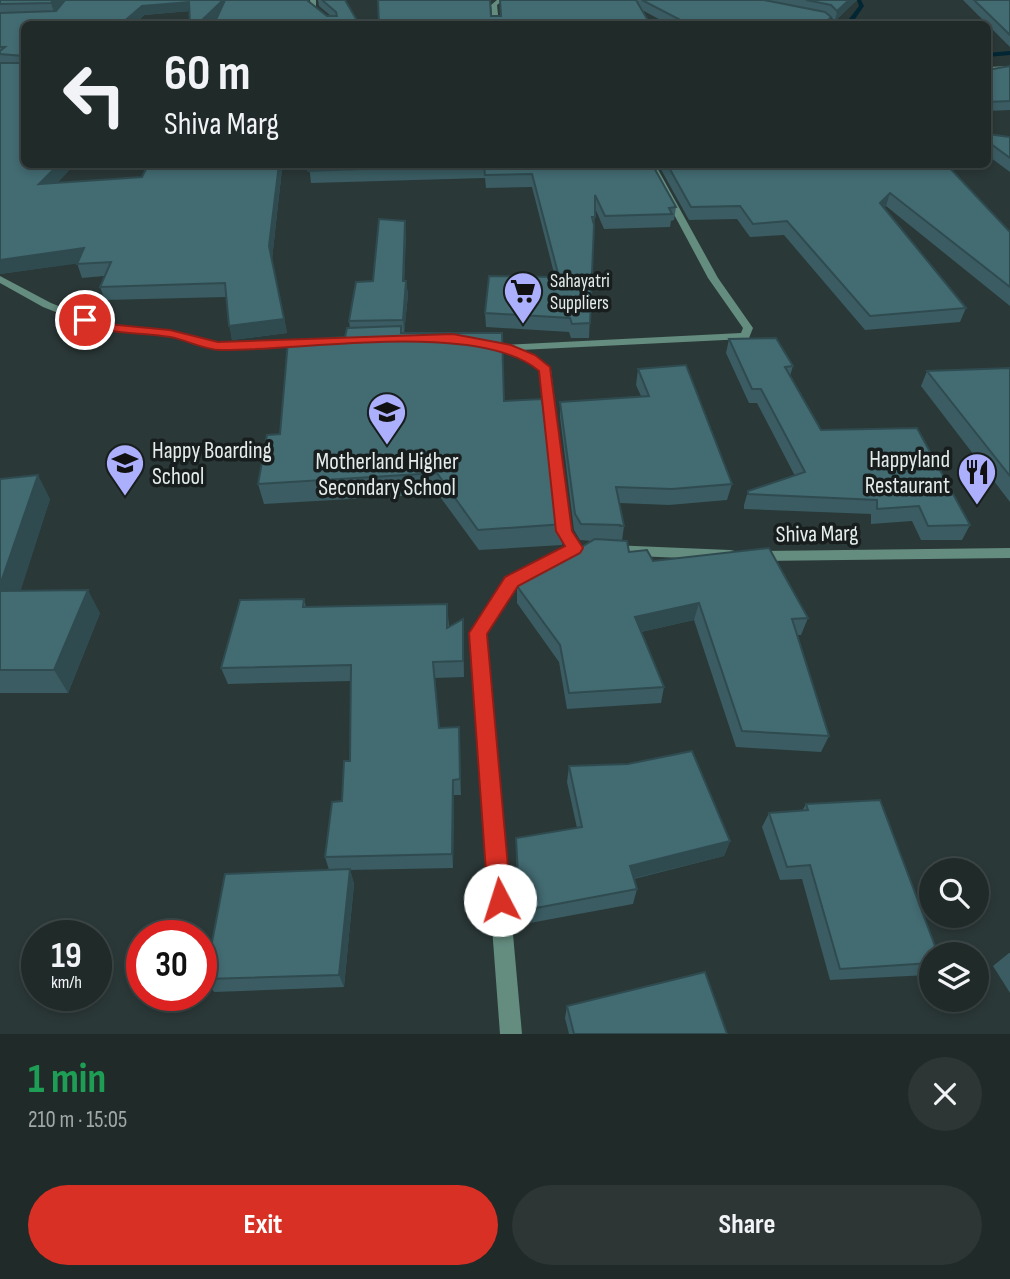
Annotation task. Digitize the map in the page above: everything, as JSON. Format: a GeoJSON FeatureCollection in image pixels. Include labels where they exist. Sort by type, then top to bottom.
{"type":"FeatureCollection","features":[{"type":"Feature","properties":{"kind":"street"},"geometry":{"type":"LineString","coordinates":[[313,0],[313,8],[329,21]]}},
{"type":"Feature","properties":{"kind":"street"},"geometry":{"type":"LineString","coordinates":[[496,21],[494,5],[500,0]]}},
{"type":"Feature","properties":{"kind":"street"},"geometry":{"type":"LineString","coordinates":[[991,69],[1010,68]]}},
{"type":"Feature","properties":{"kind":"street"},"geometry":{"type":"LineString","coordinates":[[466,340],[507,347],[745,336],[748,328],[713,278],[653,168]]}},
{"type":"Feature","properties":{"kind":"street"},"geometry":{"type":"LineString","coordinates":[[0,279],[47,305],[104,328],[170,333],[218,346],[315,343]]}},
{"type":"Feature","properties":{"kind":"street"},"geometry":{"type":"LineString","coordinates":[[507,347],[531,358],[545,370],[564,531],[588,549]]}},
{"type":"Feature","properties":{"kind":"street"},"geometry":{"type":"LineString","coordinates":[[511,1034],[478,633],[512,581],[588,549]]}},
{"type":"Feature","properties":{"kind":"street","name":"Shiva Marg"},"geometry":{"type":"LineString","coordinates":[[588,549],[765,557],[1010,553]]}},
{"type":"Feature","properties":{"kind":"building"},"geometry":{"type":"Polygon","coordinates":[[[0,0],[53,0],[51,3],[0,4],[0,0]]]}},
{"type":"Feature","properties":{"kind":"building"},"geometry":{"type":"Polygon","coordinates":[[[65,0],[223,0],[201,21],[190,21],[189,2],[142,6],[124,21],[21,21],[21,56],[0,54],[5,47],[0,47],[0,13],[56,11],[65,0]]]}},
{"type":"Feature","properties":{"kind":"building"},"geometry":{"type":"Polygon","coordinates":[[[225,0],[308,0],[327,16],[337,16],[322,0],[345,0],[357,21],[215,21],[225,0]]]}},
{"type":"Feature","properties":{"kind":"building"},"geometry":{"type":"Polygon","coordinates":[[[378,0],[490,0],[491,16],[501,16],[500,0],[636,0],[648,21],[379,21],[378,0]]]}},
{"type":"Feature","properties":{"kind":"building"},"geometry":{"type":"Polygon","coordinates":[[[642,0],[764,0],[825,12],[831,17],[831,21],[682,21],[642,0]]]}},
{"type":"Feature","properties":{"kind":"building"},"geometry":{"type":"Polygon","coordinates":[[[806,0],[849,0],[837,11],[831,5],[806,0]]]}},
{"type":"Feature","properties":{"kind":"building"},"geometry":{"type":"Polygon","coordinates":[[[974,0],[1010,0],[1010,35],[974,0]]]}},
{"type":"Feature","properties":{"kind":"building"},"geometry":{"type":"Polygon","coordinates":[[[21,61],[21,168],[55,168],[39,184],[142,177],[146,168],[279,168],[269,246],[284,319],[229,326],[225,283],[100,287],[111,262],[77,264],[84,248],[0,260],[0,63],[20,63],[21,61]]]}},
{"type":"Feature","properties":{"kind":"building"},"geometry":{"type":"Polygon","coordinates":[[[1010,66],[1010,101],[991,102],[991,69],[1010,66]]]}},
{"type":"Feature","properties":{"kind":"building"},"geometry":{"type":"Polygon","coordinates":[[[991,135],[1010,137],[1010,158],[991,144],[991,135]]]}},
{"type":"Feature","properties":{"kind":"building"},"geometry":{"type":"Polygon","coordinates":[[[308,168],[396,168],[308,171],[308,168]]]}},
{"type":"Feature","properties":{"kind":"building"},"geometry":{"type":"Polygon","coordinates":[[[484,168],[654,168],[676,207],[669,208],[672,214],[605,216],[595,195],[595,217],[592,217],[594,225],[590,323],[572,324],[570,318],[485,313],[489,276],[559,277],[532,174],[485,175],[484,168]]]}},
{"type":"Feature","properties":{"kind":"building"},"geometry":{"type":"Polygon","coordinates":[[[669,168],[950,168],[1010,232],[1010,287],[890,193],[880,203],[966,308],[870,316],[787,221],[753,224],[740,206],[691,207],[669,168]]]}},
{"type":"Feature","properties":{"kind":"building"},"geometry":{"type":"Polygon","coordinates":[[[379,219],[405,221],[403,281],[406,281],[403,320],[349,321],[356,282],[373,281],[379,219]]]}},
{"type":"Feature","properties":{"kind":"building"},"geometry":{"type":"Polygon","coordinates":[[[401,326],[401,333],[502,333],[504,401],[542,399],[556,511],[564,524],[478,530],[437,473],[258,484],[267,435],[280,434],[288,341],[345,337],[347,328],[401,326]]]}},
{"type":"Feature","properties":{"kind":"building"},"geometry":{"type":"Polygon","coordinates":[[[776,338],[793,366],[785,367],[821,430],[917,428],[970,525],[928,526],[919,506],[877,509],[877,500],[748,494],[748,491],[805,472],[761,389],[752,389],[729,339],[776,338]]]}},
{"type":"Feature","properties":{"kind":"building"},"geometry":{"type":"Polygon","coordinates":[[[686,365],[732,484],[672,489],[616,487],[624,526],[581,524],[575,514],[560,402],[649,396],[638,369],[686,365]]]}},
{"type":"Feature","properties":{"kind":"building"},"geometry":{"type":"Polygon","coordinates":[[[1010,368],[1010,476],[927,371],[1010,368]]]}},
{"type":"Feature","properties":{"kind":"building"},"geometry":{"type":"Polygon","coordinates":[[[38,475],[0,585],[0,479],[38,475]]]}},
{"type":"Feature","properties":{"kind":"building"},"geometry":{"type":"Polygon","coordinates":[[[595,539],[627,541],[629,552],[647,550],[653,561],[769,548],[808,618],[792,619],[829,736],[742,731],[699,603],[635,617],[664,687],[569,693],[560,645],[517,586],[595,539]]]}},
{"type":"Feature","properties":{"kind":"building"},"geometry":{"type":"Polygon","coordinates":[[[88,590],[54,670],[0,670],[0,591],[88,590]]]}},
{"type":"Feature","properties":{"kind":"building"},"geometry":{"type":"Polygon","coordinates":[[[304,599],[303,607],[447,604],[447,628],[463,619],[463,661],[433,662],[439,728],[459,727],[460,779],[453,780],[452,854],[325,857],[332,802],[342,801],[344,761],[350,761],[351,665],[221,668],[240,600],[304,599]]]}},
{"type":"Feature","properties":{"kind":"building"},"geometry":{"type":"Polygon","coordinates":[[[692,751],[730,841],[630,866],[637,889],[520,911],[516,838],[582,827],[569,766],[628,764],[692,751]]]}},
{"type":"Feature","properties":{"kind":"building"},"geometry":{"type":"Polygon","coordinates":[[[880,800],[919,904],[919,928],[928,928],[933,942],[919,942],[919,964],[840,969],[810,865],[787,867],[769,813],[808,810],[806,804],[880,800]]]}},
{"type":"Feature","properties":{"kind":"building"},"geometry":{"type":"Polygon","coordinates":[[[350,869],[339,975],[217,979],[216,920],[225,874],[350,869]]]}},
{"type":"Feature","properties":{"kind":"building"},"geometry":{"type":"Polygon","coordinates":[[[705,972],[727,1034],[574,1034],[567,1006],[705,972]]]}},
{"type":"Feature","properties":{"kind":"waterway"},"geometry":{"type":"LineString","coordinates":[[856,21],[852,19],[862,6],[859,0]]}},
{"type":"Feature","properties":{"kind":"waterway"},"geometry":{"type":"LineString","coordinates":[[991,55],[1010,53]]}},
{"type":"Feature","properties":{"kind":"place","name":"Sahayatri Suppliers"},"geometry":{"type":"Point","coordinates":[523,325]}},
{"type":"Feature","properties":{"kind":"place","name":"Motherland Higher Secondary School"},"geometry":{"type":"Point","coordinates":[387,446]}},
{"type":"Feature","properties":{"kind":"place","name":"Happy Boarding School"},"geometry":{"type":"Point","coordinates":[125,497]}},
{"type":"Feature","properties":{"kind":"place","name":"Happyland Restaurant"},"geometry":{"type":"Point","coordinates":[977,506]}},
{"type":"Feature","properties":{"kind":"route"},"geometry":{"type":"LineString","coordinates":[[85,320],[104,328],[170,333],[218,346],[453,338],[507,347],[531,358],[545,370],[564,531],[574,548],[512,581],[478,633],[500,900]]}}]}
